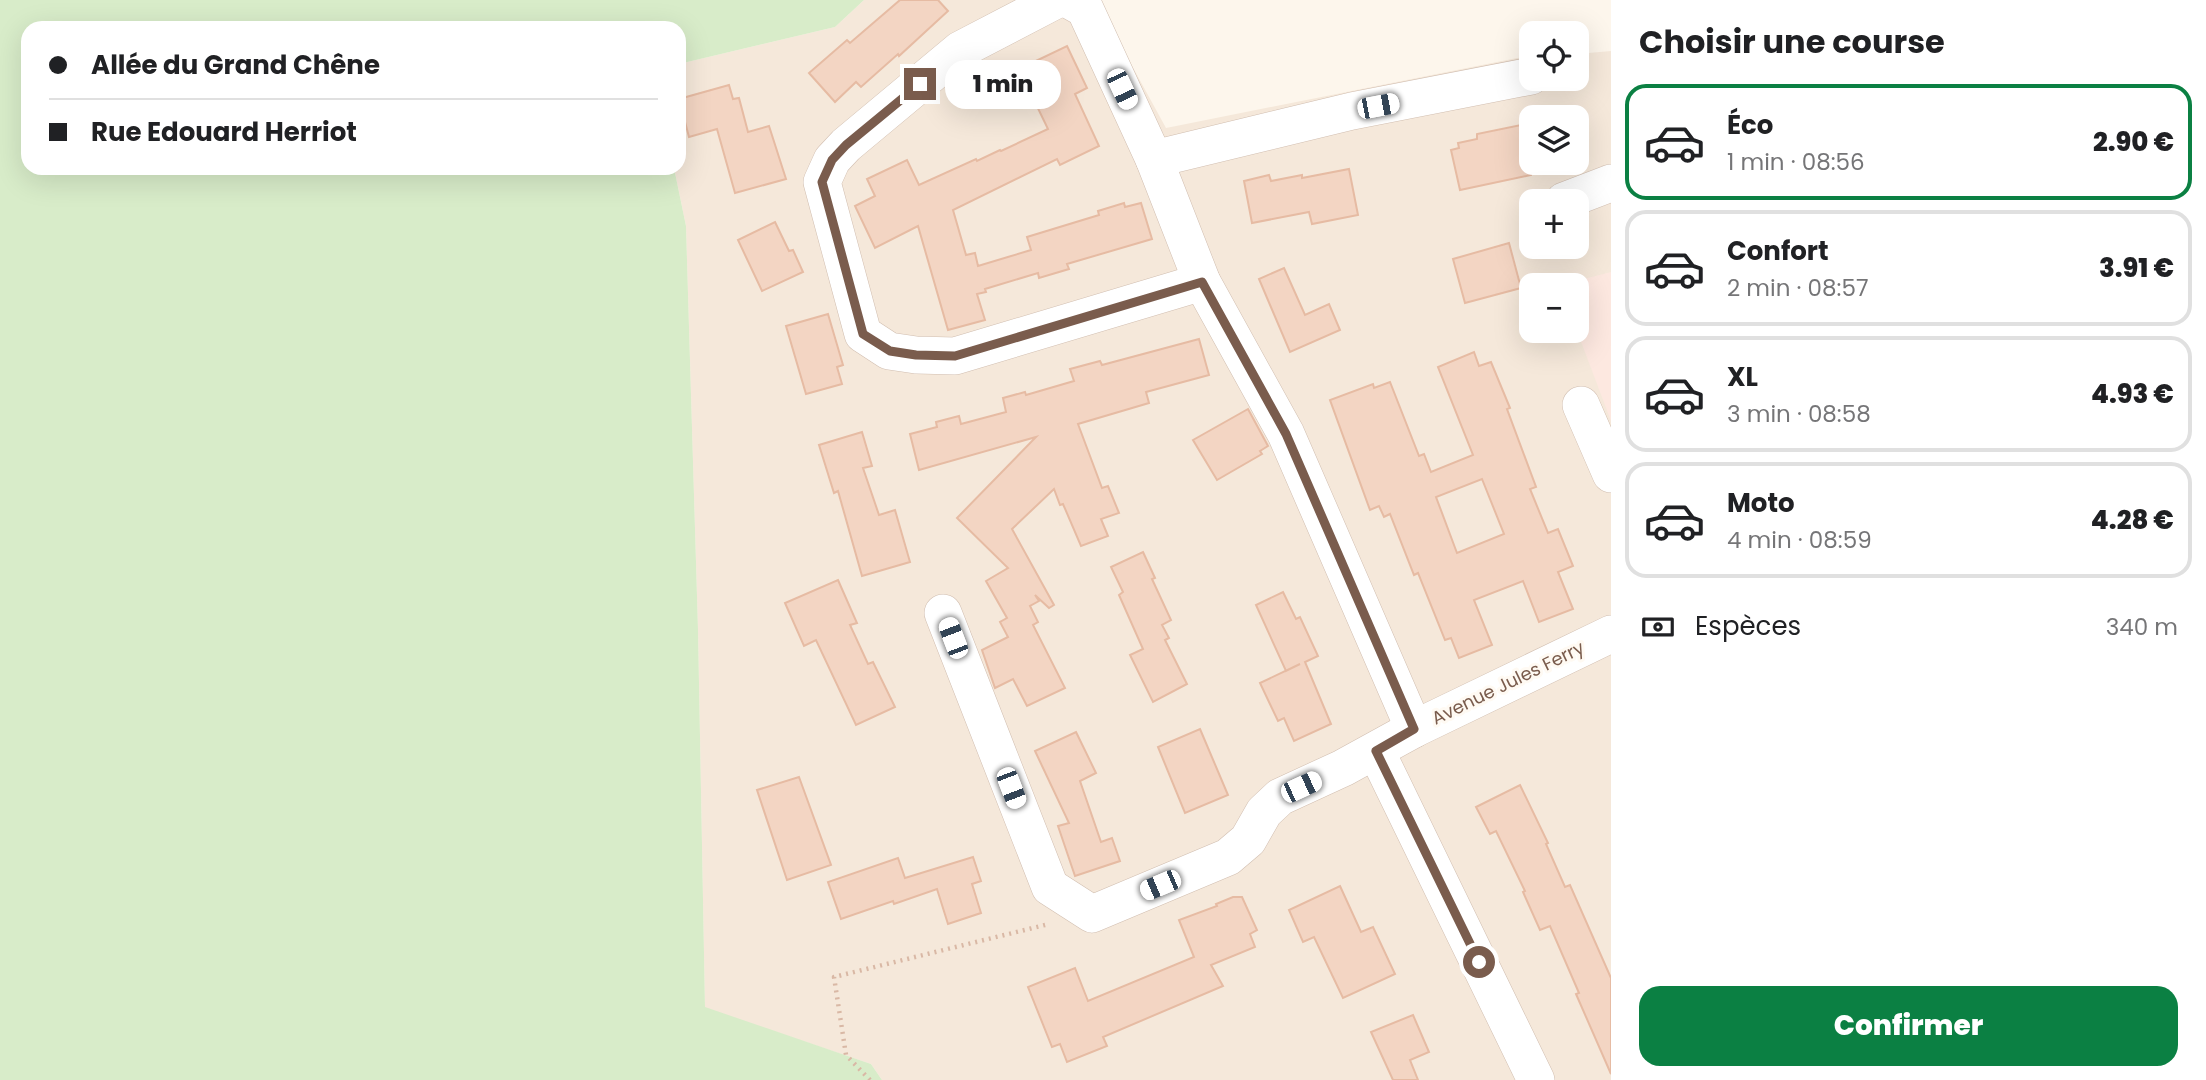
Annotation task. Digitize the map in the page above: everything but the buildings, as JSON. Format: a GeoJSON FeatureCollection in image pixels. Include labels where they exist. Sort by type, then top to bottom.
{"type":"FeatureCollection","features":[{"type":"Feature","properties":{"kind":"street"},"geometry":{"type":"LineString","coordinates":[[1056,0],[960,50],[846,145],[832,160],[822,182],[863,334],[890,351],[955,356],[1202,282]]}},
{"type":"Feature","properties":{"kind":"street"},"geometry":{"type":"LineString","coordinates":[[1069,0],[1085,9],[1154,159],[1202,282],[1286,434],[1414,729]]}},
{"type":"Feature","properties":{"kind":"street"},"geometry":{"type":"LineString","coordinates":[[1154,159],[1352,111],[1519,78]]}},
{"type":"Feature","properties":{"kind":"street"},"geometry":{"type":"LineString","coordinates":[[1589,191],[1611,183]]}},
{"type":"Feature","properties":{"kind":"street"},"geometry":{"type":"LineString","coordinates":[[1581,405],[1611,474]]}},
{"type":"Feature","properties":{"kind":"street"},"geometry":{"type":"LineString","coordinates":[[943,613],[1050,887],[1092,914]]}},
{"type":"Feature","properties":{"kind":"street","name":"Avenue Jules Ferry"},"geometry":{"type":"LineString","coordinates":[[1092,914],[1228,857],[1248,840],[1264,812],[1280,797],[1611,634]]}},
{"type":"Feature","properties":{"kind":"street"},"geometry":{"type":"LineString","coordinates":[[1376,751],[1536,1080]]}},
{"type":"Feature","properties":{"kind":"path"},"geometry":{"type":"LineString","coordinates":[[870,1080],[845,1055],[834,977],[1092,914]]}},
{"type":"Feature","properties":{"kind":"shaded area"},"geometry":{"type":"Polygon","coordinates":[[[864,0],[1096,0],[1166,128],[1517,58],[1519,91],[1589,91],[1589,53],[1611,51],[1611,1080],[882,1080],[871,1064],[705,1008],[698,629],[686,226],[675,175],[686,175],[686,62],[835,27],[864,0]]]}},
{"type":"Feature","properties":{"kind":"shaded area"},"geometry":{"type":"Polygon","coordinates":[[[1611,272],[1611,421],[1582,343],[1589,343],[1589,278],[1611,272]]]}},
{"type":"Feature","properties":{"kind":"green space"},"geometry":{"type":"Polygon","coordinates":[[[0,0],[864,0],[835,27],[686,62],[686,21],[21,21],[21,175],[675,175],[686,226],[698,629],[705,1007],[871,1064],[882,1080],[0,1080],[0,0]]]}},
{"type":"Feature","properties":{"kind":"route"},"geometry":{"type":"LineString","coordinates":[[920,84],[846,145],[832,160],[822,182],[863,334],[890,351],[955,356],[1202,282],[1286,434],[1414,729],[1376,751],[1479,962]]}}]}
